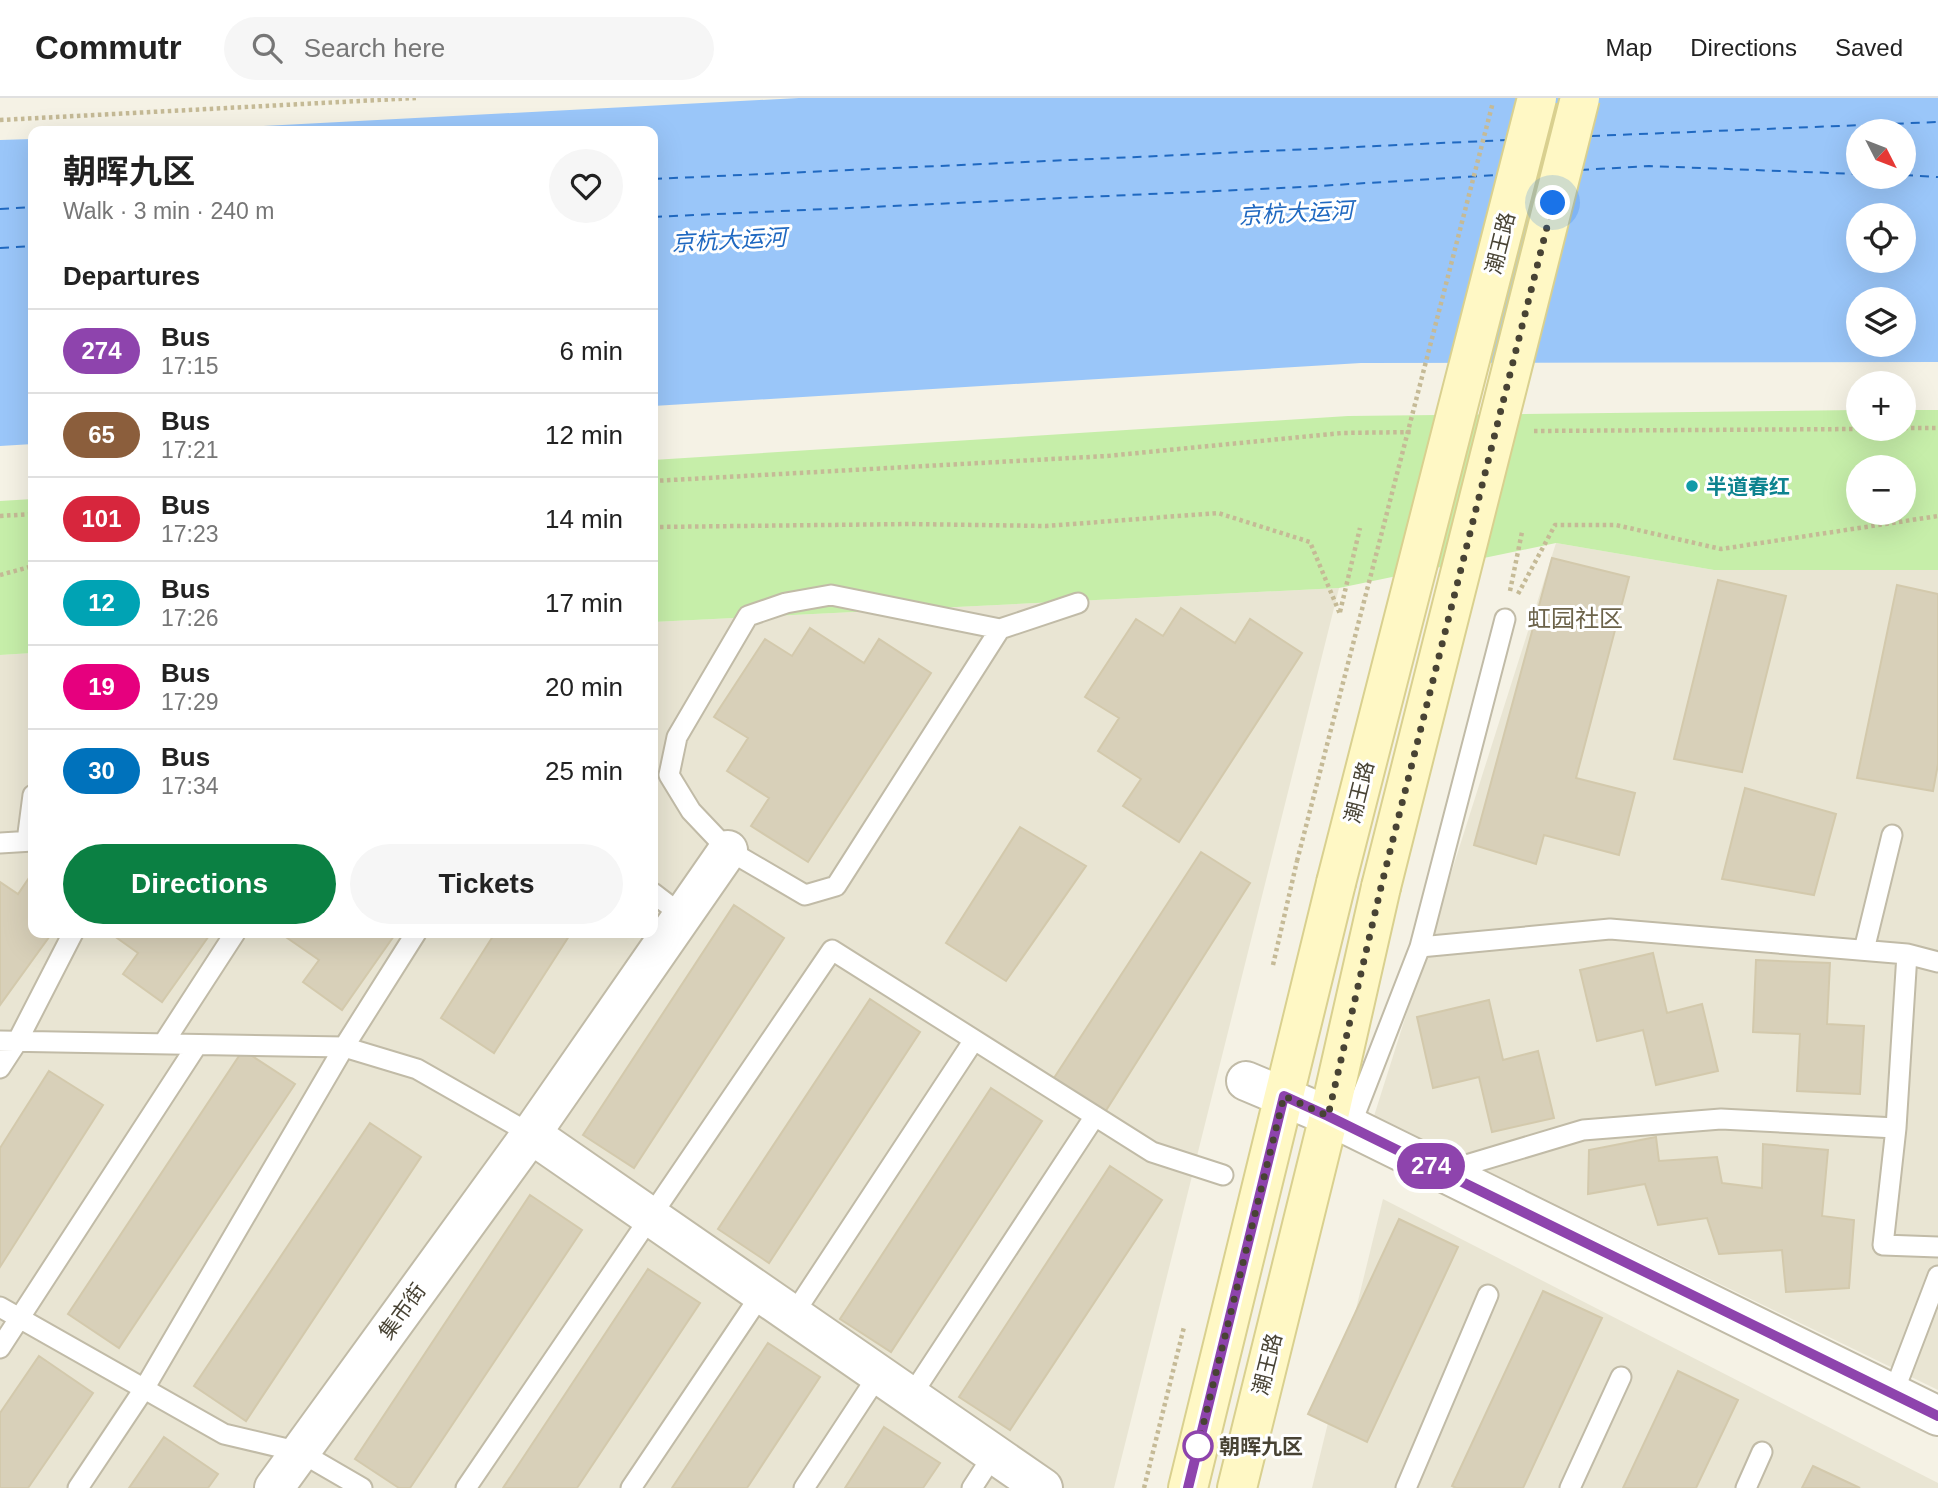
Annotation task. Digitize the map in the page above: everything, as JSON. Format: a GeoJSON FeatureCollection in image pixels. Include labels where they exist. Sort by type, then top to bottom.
{"type":"FeatureCollection","features":[{"type":"Feature","properties":{"kind":"main road","name":"潮王路"},"geometry":{"type":"LineString","coordinates":[[1188,1488],[1336,883],[1537,98]]}},
{"type":"Feature","properties":{"kind":"main road","name":"潮王路"},"geometry":{"type":"LineString","coordinates":[[1237,1488],[1339,1121],[1381,887],[1580,98]]}},
{"type":"Feature","properties":{"kind":"street","name":"集市街"},"geometry":{"type":"LineString","coordinates":[[274,1488],[531,1134],[728,850]]}},
{"type":"Feature","properties":{"kind":"street"},"geometry":{"type":"LineString","coordinates":[[1246,1081],[1339,1121],[1938,1416]]}},
{"type":"Feature","properties":{"kind":"street"},"geometry":{"type":"LineString","coordinates":[[531,1134],[1044,1488]]}},
{"type":"Feature","properties":{"kind":"lane"},"geometry":{"type":"LineString","coordinates":[[1000,629],[836,887],[806,895],[728,850],[691,811],[669,775],[677,737],[748,616],[786,603],[831,595],[1000,629],[1077,603]]}},
{"type":"Feature","properties":{"kind":"lane"},"geometry":{"type":"LineString","coordinates":[[1339,1121],[1420,947],[1504,619]]}},
{"type":"Feature","properties":{"kind":"lane"},"geometry":{"type":"LineString","coordinates":[[1864,950],[1892,835]]}},
{"type":"Feature","properties":{"kind":"lane"},"geometry":{"type":"LineString","coordinates":[[0,843],[28,841]]}},
{"type":"Feature","properties":{"kind":"lane"},"geometry":{"type":"LineString","coordinates":[[658,897],[683,916]]}},
{"type":"Feature","properties":{"kind":"lane"},"geometry":{"type":"LineString","coordinates":[[1420,947],[1610,929],[1907,954],[1938,962]]}},
{"type":"Feature","properties":{"kind":"lane"},"geometry":{"type":"LineString","coordinates":[[0,1068],[8,1042],[70,938]]}},
{"type":"Feature","properties":{"kind":"lane"},"geometry":{"type":"LineString","coordinates":[[163,1044],[231,938]]}},
{"type":"Feature","properties":{"kind":"lane"},"geometry":{"type":"LineString","coordinates":[[78,1488],[144,1389],[344,1047],[412,938]]}},
{"type":"Feature","properties":{"kind":"lane"},"geometry":{"type":"LineString","coordinates":[[466,1488],[832,950],[1152,1152],[1223,1175]]}},
{"type":"Feature","properties":{"kind":"lane"},"geometry":{"type":"LineString","coordinates":[[1907,954],[1896,1128],[1883,1245],[1938,1247]]}},
{"type":"Feature","properties":{"kind":"lane"},"geometry":{"type":"LineString","coordinates":[[793,1315],[974,1040]]}},
{"type":"Feature","properties":{"kind":"lane"},"geometry":{"type":"LineString","coordinates":[[8,1042],[344,1047],[417,1069],[531,1134]]}},
{"type":"Feature","properties":{"kind":"lane"},"geometry":{"type":"LineString","coordinates":[[0,1348],[197,1045]]}},
{"type":"Feature","properties":{"kind":"lane"},"geometry":{"type":"LineString","coordinates":[[911,1396],[1095,1116]]}},
{"type":"Feature","properties":{"kind":"lane"},"geometry":{"type":"LineString","coordinates":[[1442,1172],[1583,1130],[1721,1119],[1896,1128]]}},
{"type":"Feature","properties":{"kind":"lane"},"geometry":{"type":"LineString","coordinates":[[1893,1394],[1938,1276]]}},
{"type":"Feature","properties":{"kind":"lane"},"geometry":{"type":"LineString","coordinates":[[631,1488],[762,1293]]}},
{"type":"Feature","properties":{"kind":"lane"},"geometry":{"type":"LineString","coordinates":[[1406,1488],[1488,1294]]}},
{"type":"Feature","properties":{"kind":"lane"},"geometry":{"type":"LineString","coordinates":[[0,1307],[224,1434],[300,1452],[362,1488]]}},
{"type":"Feature","properties":{"kind":"lane"},"geometry":{"type":"LineString","coordinates":[[804,1488],[879,1374]]}},
{"type":"Feature","properties":{"kind":"lane"},"geometry":{"type":"LineString","coordinates":[[1570,1488],[1621,1377]]}},
{"type":"Feature","properties":{"kind":"lane"},"geometry":{"type":"LineString","coordinates":[[1746,1488],[1762,1452]]}},
{"type":"Feature","properties":{"kind":"lane"},"geometry":{"type":"LineString","coordinates":[[972,1488],[994,1454]]}},
{"type":"Feature","properties":{"kind":"path"},"geometry":{"type":"LineString","coordinates":[[0,120],[416,98]]}},
{"type":"Feature","properties":{"kind":"path"},"geometry":{"type":"LineString","coordinates":[[1297,861],[1494,98]]}},
{"type":"Feature","properties":{"kind":"path"},"geometry":{"type":"LineString","coordinates":[[1916,428],[1938,428]]}},
{"type":"Feature","properties":{"kind":"path"},"geometry":{"type":"LineString","coordinates":[[1521,431],[1846,429]]}},
{"type":"Feature","properties":{"kind":"path"},"geometry":{"type":"LineString","coordinates":[[658,481],[1107,456],[1342,433],[1425,432]]}},
{"type":"Feature","properties":{"kind":"path"},"geometry":{"type":"LineString","coordinates":[[658,527],[896,524],[1046,526],[1218,513],[1310,542],[1340,614],[1360,528]]}},
{"type":"Feature","properties":{"kind":"path"},"geometry":{"type":"LineString","coordinates":[[0,516],[28,514]]}},
{"type":"Feature","properties":{"kind":"path"},"geometry":{"type":"LineString","coordinates":[[1504,619],[1555,525],[1616,525],[1721,549],[1938,516]]}},
{"type":"Feature","properties":{"kind":"path"},"geometry":{"type":"LineString","coordinates":[[1504,619],[1522,532]]}},
{"type":"Feature","properties":{"kind":"path"},"geometry":{"type":"LineString","coordinates":[[0,575],[28,567]]}},
{"type":"Feature","properties":{"kind":"shaded area"},"geometry":{"type":"Polygon","coordinates":[[[1556,543],[1714,570],[1938,570],[1938,1390],[1374,1116],[1556,543]]]}},
{"type":"Feature","properties":{"kind":"shaded area"},"geometry":{"type":"Polygon","coordinates":[[[1339,588],[1114,1488],[0,1488],[0,655],[28,653],[28,938],[658,938],[658,622],[1339,588]]]}},
{"type":"Feature","properties":{"kind":"shaded area"},"geometry":{"type":"Polygon","coordinates":[[[1383,1199],[1938,1483],[1938,1488],[1312,1488],[1383,1199]]]}},
{"type":"Feature","properties":{"kind":"green space"},"geometry":{"type":"Polygon","coordinates":[[[1846,410],[1846,441],[1916,441],[1916,410],[1938,410],[1938,570],[1714,570],[1556,543],[1339,588],[658,622],[658,460],[1348,416],[1846,410]]]}},
{"type":"Feature","properties":{"kind":"green space"},"geometry":{"type":"Polygon","coordinates":[[[28,499],[28,653],[0,655],[0,501],[28,499]]]}},
{"type":"Feature","properties":{"kind":"water","name":"京杭大运河"},"geometry":{"type":"Polygon","coordinates":[[[799,98],[1938,98],[1938,362],[1361,363],[658,406],[658,126],[263,126],[799,98]]]}},
{"type":"Feature","properties":{"kind":"water"},"geometry":{"type":"Polygon","coordinates":[[[28,139],[28,444],[0,446],[0,140],[28,139]]]}},
{"type":"Feature","properties":{"kind":"building"},"geometry":{"type":"Polygon","coordinates":[[[1552,558],[1629,577],[1576,778],[1635,793],[1619,855],[1544,835],[1536,864],[1474,845],[1552,558]]]}},
{"type":"Feature","properties":{"kind":"building"},"geometry":{"type":"Polygon","coordinates":[[[1718,580],[1786,596],[1742,772],[1674,759],[1718,580]]]}},
{"type":"Feature","properties":{"kind":"building"},"geometry":{"type":"Polygon","coordinates":[[[1897,585],[1938,594],[1938,764],[1933,791],[1857,778],[1897,585]]]}},
{"type":"Feature","properties":{"kind":"building"},"geometry":{"type":"Polygon","coordinates":[[[1181,608],[1235,643],[1250,619],[1302,653],[1179,842],[1123,806],[1141,779],[1098,751],[1119,718],[1085,697],[1136,619],[1163,636],[1181,608]]]}},
{"type":"Feature","properties":{"kind":"building"},"geometry":{"type":"Polygon","coordinates":[[[810,628],[864,663],[879,639],[931,673],[808,862],[751,826],[769,798],[727,771],[748,738],[714,717],[765,639],[792,656],[810,628]]]}},
{"type":"Feature","properties":{"kind":"building"},"geometry":{"type":"Polygon","coordinates":[[[1745,788],[1836,814],[1814,895],[1722,879],[1745,788]]]}},
{"type":"Feature","properties":{"kind":"building"},"geometry":{"type":"Polygon","coordinates":[[[1020,827],[1086,866],[1006,981],[946,943],[1020,827]]]}},
{"type":"Feature","properties":{"kind":"building"},"geometry":{"type":"Polygon","coordinates":[[[1201,852],[1250,883],[1105,1112],[1054,1078],[1201,852]]]}},
{"type":"Feature","properties":{"kind":"building"},"geometry":{"type":"Polygon","coordinates":[[[28,879],[28,938],[48,938],[0,1005],[0,882],[18,894],[28,879]]]}},
{"type":"Feature","properties":{"kind":"building"},"geometry":{"type":"Polygon","coordinates":[[[734,905],[784,938],[634,1168],[583,1135],[734,905]]]}},
{"type":"Feature","properties":{"kind":"building"},"geometry":{"type":"Polygon","coordinates":[[[117,938],[207,938],[162,1002],[123,974],[138,953],[117,938]]]}},
{"type":"Feature","properties":{"kind":"building"},"geometry":{"type":"Polygon","coordinates":[[[287,938],[392,938],[342,1010],[303,982],[319,960],[287,938]]]}},
{"type":"Feature","properties":{"kind":"building"},"geometry":{"type":"Polygon","coordinates":[[[492,938],[568,938],[494,1053],[441,1018],[492,938]]]}},
{"type":"Feature","properties":{"kind":"building"},"geometry":{"type":"Polygon","coordinates":[[[1653,953],[1667,1013],[1702,1004],[1718,1071],[1656,1085],[1643,1030],[1597,1041],[1580,970],[1653,953]]]}},
{"type":"Feature","properties":{"kind":"building"},"geometry":{"type":"Polygon","coordinates":[[[1756,960],[1830,963],[1827,1024],[1864,1026],[1860,1094],[1797,1091],[1800,1034],[1753,1032],[1756,960]]]}},
{"type":"Feature","properties":{"kind":"building"},"geometry":{"type":"Polygon","coordinates":[[[870,999],[920,1032],[769,1263],[718,1229],[870,999]]]}},
{"type":"Feature","properties":{"kind":"building"},"geometry":{"type":"Polygon","coordinates":[[[1489,1000],[1503,1060],[1538,1051],[1554,1118],[1492,1132],[1479,1077],[1433,1088],[1417,1017],[1489,1000]]]}},
{"type":"Feature","properties":{"kind":"building"},"geometry":{"type":"Polygon","coordinates":[[[243,1050],[295,1084],[119,1348],[68,1314],[243,1050]]]}},
{"type":"Feature","properties":{"kind":"building"},"geometry":{"type":"Polygon","coordinates":[[[49,1071],[103,1105],[0,1267],[0,1148],[49,1071]]]}},
{"type":"Feature","properties":{"kind":"building"},"geometry":{"type":"Polygon","coordinates":[[[991,1088],[1042,1121],[891,1352],[840,1319],[991,1088]]]}},
{"type":"Feature","properties":{"kind":"building"},"geometry":{"type":"Polygon","coordinates":[[[370,1123],[421,1157],[246,1421],[194,1386],[370,1123]]]}},
{"type":"Feature","properties":{"kind":"building"},"geometry":{"type":"Polygon","coordinates":[[[1656,1137],[1659,1161],[1717,1157],[1722,1183],[1762,1188],[1763,1144],[1828,1150],[1822,1216],[1854,1220],[1849,1288],[1786,1292],[1782,1250],[1719,1254],[1707,1218],[1658,1225],[1645,1184],[1588,1194],[1589,1150],[1656,1137]]]}},
{"type":"Feature","properties":{"kind":"building"},"geometry":{"type":"Polygon","coordinates":[[[1110,1166],[1162,1200],[1010,1430],[959,1397],[1110,1166]]]}},
{"type":"Feature","properties":{"kind":"building"},"geometry":{"type":"Polygon","coordinates":[[[530,1195],[582,1230],[410,1488],[399,1488],[355,1459],[530,1195]]]}},
{"type":"Feature","properties":{"kind":"building"},"geometry":{"type":"Polygon","coordinates":[[[1399,1219],[1458,1247],[1367,1442],[1308,1414],[1399,1219]]]}},
{"type":"Feature","properties":{"kind":"building"},"geometry":{"type":"Polygon","coordinates":[[[648,1269],[700,1303],[577,1488],[503,1488],[648,1269]]]}},
{"type":"Feature","properties":{"kind":"building"},"geometry":{"type":"Polygon","coordinates":[[[1543,1291],[1602,1318],[1523,1488],[1456,1488],[1452,1486],[1543,1291]]]}},
{"type":"Feature","properties":{"kind":"building"},"geometry":{"type":"Polygon","coordinates":[[[768,1343],[820,1377],[747,1488],[672,1488],[768,1343]]]}},
{"type":"Feature","properties":{"kind":"building"},"geometry":{"type":"Polygon","coordinates":[[[39,1356],[93,1393],[28,1488],[0,1488],[0,1413],[39,1356]]]}},
{"type":"Feature","properties":{"kind":"building"},"geometry":{"type":"Polygon","coordinates":[[[1678,1371],[1738,1400],[1696,1488],[1623,1488],[1678,1371]]]}},
{"type":"Feature","properties":{"kind":"building"},"geometry":{"type":"Polygon","coordinates":[[[884,1427],[940,1463],[923,1488],[845,1488],[884,1427]]]}},
{"type":"Feature","properties":{"kind":"building"},"geometry":{"type":"Polygon","coordinates":[[[164,1437],[218,1474],[208,1488],[129,1488],[164,1437]]]}},
{"type":"Feature","properties":{"kind":"building"},"geometry":{"type":"Polygon","coordinates":[[[1813,1466],[1860,1488],[1802,1488],[1813,1466]]]}},
{"type":"Feature","properties":{"kind":"ferry route"},"geometry":{"type":"LineString","coordinates":[[1591,136],[1938,122]]}},
{"type":"Feature","properties":{"kind":"ferry route"},"geometry":{"type":"LineString","coordinates":[[658,179],[1508,140]]}},
{"type":"Feature","properties":{"kind":"ferry route"},"geometry":{"type":"LineString","coordinates":[[1580,170],[1649,166],[1846,174]]}},
{"type":"Feature","properties":{"kind":"ferry route"},"geometry":{"type":"LineString","coordinates":[[658,217],[1302,187],[1497,175]]}},
{"type":"Feature","properties":{"kind":"ferry route"},"geometry":{"type":"LineString","coordinates":[[1916,176],[1938,177]]}},
{"type":"Feature","properties":{"kind":"ferry route"},"geometry":{"type":"LineString","coordinates":[[0,209],[28,207]]}},
{"type":"Feature","properties":{"kind":"ferry route"},"geometry":{"type":"LineString","coordinates":[[0,248],[28,246]]}},
{"type":"Feature","properties":{"kind":"bus line","name":"274"},"geometry":{"type":"LineString","coordinates":[[1188,1488],[1284,1096],[1938,1416]]}},
{"type":"Feature","properties":{"kind":"place","name":"半道春红"},"geometry":{"type":"Point","coordinates":[1692,486]}},
{"type":"Feature","properties":{"kind":"place","name":"朝晖九区"},"geometry":{"type":"Point","coordinates":[1198,1446]}},
{"type":"Feature","properties":{"kind":"district","name":"虹园社区"},"geometry":{"type":"Point","coordinates":[1575,618]}},
{"type":"Feature","properties":{"kind":"route"},"geometry":{"type":"LineString","coordinates":[[1198,1446],[1284,1096],[1328,1116],[1381,887],[1553,203]]}}]}
